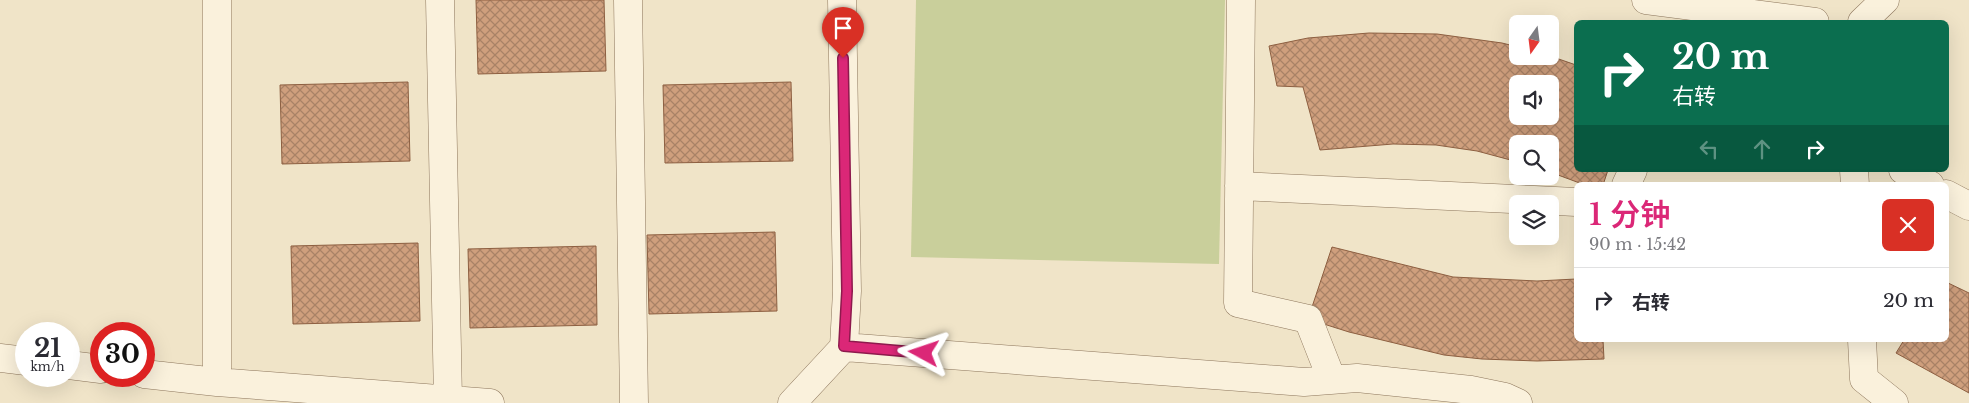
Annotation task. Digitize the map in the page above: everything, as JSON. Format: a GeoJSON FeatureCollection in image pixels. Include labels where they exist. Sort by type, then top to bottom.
{"type":"FeatureCollection","features":[{"type":"Feature","properties":{"kind":"street"},"geometry":{"type":"LineString","coordinates":[[217,382],[218,0]]}},
{"type":"Feature","properties":{"kind":"street"},"geometry":{"type":"LineString","coordinates":[[440,0],[448,400]]}},
{"type":"Feature","properties":{"kind":"street"},"geometry":{"type":"LineString","coordinates":[[628,0],[634,403]]}},
{"type":"Feature","properties":{"kind":"street"},"geometry":{"type":"LineString","coordinates":[[792,403],[844,346],[847,291],[842,0]]}},
{"type":"Feature","properties":{"kind":"street"},"geometry":{"type":"LineString","coordinates":[[1241,0],[1238,303],[1308,318],[1332,380]]}},
{"type":"Feature","properties":{"kind":"street"},"geometry":{"type":"LineString","coordinates":[[1646,0],[1709,16],[1780,20]]}},
{"type":"Feature","properties":{"kind":"street"},"geometry":{"type":"LineString","coordinates":[[1864,20],[1885,0]]}},
{"type":"Feature","properties":{"kind":"street"},"geometry":{"type":"LineString","coordinates":[[1907,172],[1925,182]]}},
{"type":"Feature","properties":{"kind":"street"},"geometry":{"type":"LineString","coordinates":[[1239,186],[1574,202]]}},
{"type":"Feature","properties":{"kind":"street"},"geometry":{"type":"LineString","coordinates":[[1949,196],[1969,206]]}},
{"type":"Feature","properties":{"kind":"street"},"geometry":{"type":"LineString","coordinates":[[1862,342],[1864,379],[1894,403]]}},
{"type":"Feature","properties":{"kind":"street"},"geometry":{"type":"LineString","coordinates":[[844,346],[1304,382],[1357,378],[1471,390],[1505,397],[1518,403]]}},
{"type":"Feature","properties":{"kind":"street"},"geometry":{"type":"LineString","coordinates":[[0,358],[15,360]]}},
{"type":"Feature","properties":{"kind":"street"},"geometry":{"type":"LineString","coordinates":[[155,375],[217,382],[490,403]]}},
{"type":"Feature","properties":{"kind":"green space"},"geometry":{"type":"Polygon","coordinates":[[[916,0],[1225,0],[1219,264],[911,257],[916,0]]]}},
{"type":"Feature","properties":{"kind":"building"},"geometry":{"type":"Polygon","coordinates":[[[476,0],[604,0],[606,71],[478,74],[476,0]]]}},
{"type":"Feature","properties":{"kind":"building"},"geometry":{"type":"Polygon","coordinates":[[[1369,33],[1437,34],[1509,45],[1509,65],[1559,65],[1559,59],[1574,64],[1574,172],[1607,172],[1604,182],[1577,182],[1559,175],[1559,135],[1509,135],[1509,160],[1477,151],[1436,145],[1393,144],[1320,150],[1303,87],[1277,86],[1269,46],[1308,38],[1369,33]]]}},
{"type":"Feature","properties":{"kind":"building"},"geometry":{"type":"Polygon","coordinates":[[[408,82],[410,161],[282,164],[280,85],[408,82]]]}},
{"type":"Feature","properties":{"kind":"building"},"geometry":{"type":"Polygon","coordinates":[[[791,82],[793,161],[665,163],[663,85],[791,82]]]}},
{"type":"Feature","properties":{"kind":"building"},"geometry":{"type":"Polygon","coordinates":[[[775,232],[777,311],[649,314],[647,235],[775,232]]]}},
{"type":"Feature","properties":{"kind":"building"},"geometry":{"type":"Polygon","coordinates":[[[418,243],[420,321],[293,324],[291,246],[418,243]]]}},
{"type":"Feature","properties":{"kind":"building"},"geometry":{"type":"Polygon","coordinates":[[[596,246],[597,325],[470,328],[468,249],[596,246]]]}},
{"type":"Feature","properties":{"kind":"building"},"geometry":{"type":"Polygon","coordinates":[[[1332,247],[1453,277],[1537,281],[1574,279],[1574,342],[1603,342],[1604,359],[1537,361],[1482,359],[1444,355],[1349,332],[1308,319],[1332,247]]]}},
{"type":"Feature","properties":{"kind":"building"},"geometry":{"type":"Polygon","coordinates":[[[1949,283],[1969,293],[1969,393],[1896,353],[1903,342],[1949,342],[1949,283]]]}},
{"type":"Feature","properties":{"kind":"route"},"geometry":{"type":"LineString","coordinates":[[843,58],[847,291],[844,346],[924,353]]}}]}
